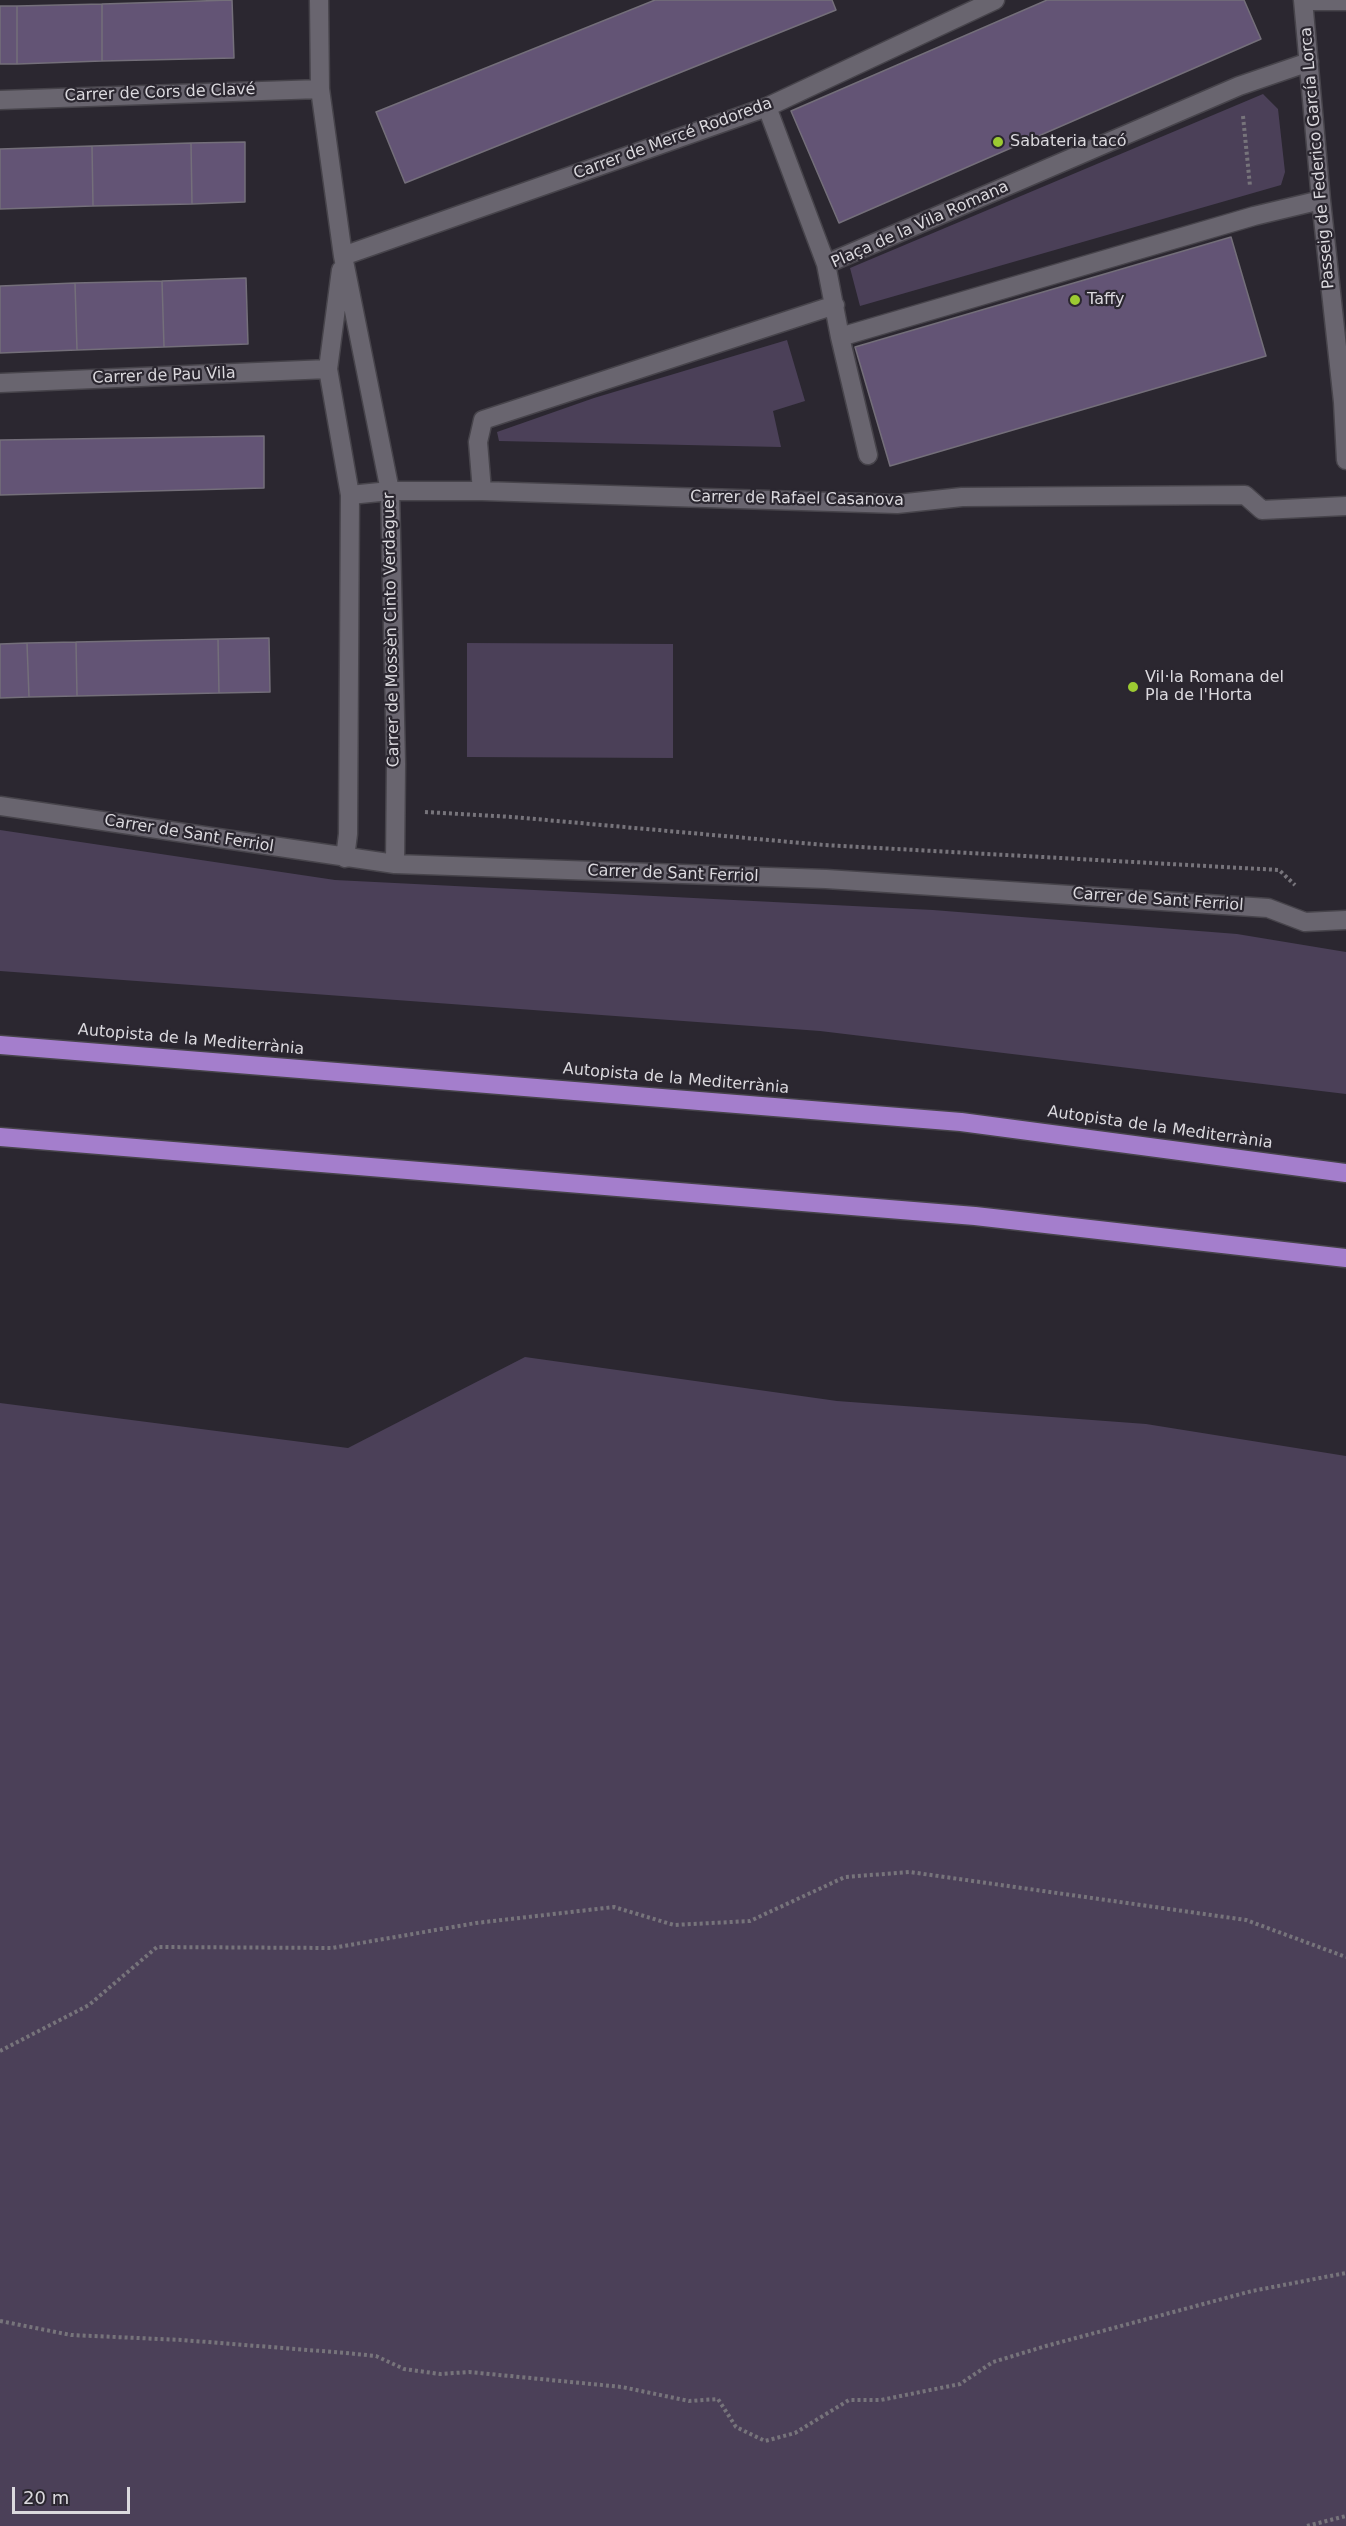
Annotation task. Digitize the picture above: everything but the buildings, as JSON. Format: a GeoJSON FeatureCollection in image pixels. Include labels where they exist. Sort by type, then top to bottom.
{"type":"FeatureCollection","features":[{"type":"Feature","properties":{"kind":"highway","name":"Autopista de la Mediterrània"},"geometry":{"type":"LineString","coordinates":[[0,1045],[961,1122],[1346,1173]]}},
{"type":"Feature","properties":{"kind":"highway"},"geometry":{"type":"LineString","coordinates":[[0,1137],[975,1216],[1346,1258]]}},
{"type":"Feature","properties":{"kind":"street","name":"Carrer de Mossèn Cinto Verdaguer"},"geometry":{"type":"LineString","coordinates":[[319,0],[320,89],[343,256],[390,491],[396,764],[395,864]]}},
{"type":"Feature","properties":{"kind":"street","name":"Carrer de Mercé Rodoreda"},"geometry":{"type":"LineString","coordinates":[[343,256],[767,106],[995,0]]}},
{"type":"Feature","properties":{"kind":"street"},"geometry":{"type":"LineString","coordinates":[[1303,1],[1346,1]]}},
{"type":"Feature","properties":{"kind":"street","name":"Passeig de Federico García Lorca"},"geometry":{"type":"LineString","coordinates":[[1303,1],[1321,200],[1344,401],[1346,460]]}},
{"type":"Feature","properties":{"kind":"street","name":"Plaça de la Vila Romana"},"geometry":{"type":"LineString","coordinates":[[868,456],[840,337],[826,264],[1239,86],[1309,62]]}},
{"type":"Feature","properties":{"kind":"street","name":"Carrer de Cors de Clavé"},"geometry":{"type":"LineString","coordinates":[[0,100],[320,89]]}},
{"type":"Feature","properties":{"kind":"street"},"geometry":{"type":"LineString","coordinates":[[767,106],[826,264]]}},
{"type":"Feature","properties":{"kind":"street"},"geometry":{"type":"LineString","coordinates":[[840,337],[1254,216],[1321,200]]}},
{"type":"Feature","properties":{"kind":"street","name":"Carrer de Mossèn Cinto Verdaguer"},"geometry":{"type":"LineString","coordinates":[[343,256],[328,369],[350,495],[348,834],[345,858]]}},
{"type":"Feature","properties":{"kind":"street"},"geometry":{"type":"LineString","coordinates":[[482,491],[478,442],[483,420],[835,305]]}},
{"type":"Feature","properties":{"kind":"street","name":"Carrer de Pau Vila"},"geometry":{"type":"LineString","coordinates":[[0,383],[328,369]]}},
{"type":"Feature","properties":{"kind":"street","name":"Carrer de Rafael Casanova"},"geometry":{"type":"LineString","coordinates":[[350,495],[390,491],[482,491],[897,504],[962,497],[1245,495],[1262,510],[1346,506]]}},
{"type":"Feature","properties":{"kind":"street","name":"Carrer de Sant Ferriol"},"geometry":{"type":"LineString","coordinates":[[0,806],[395,864],[826,879],[1268,908],[1305,922],[1340,920]]}},
{"type":"Feature","properties":{"kind":"path"},"geometry":{"type":"LineString","coordinates":[[1239,86],[1254,216]]}},
{"type":"Feature","properties":{"kind":"path"},"geometry":{"type":"LineString","coordinates":[[420,812],[513,817],[824,845],[1279,870],[1340,920]]}},
{"type":"Feature","properties":{"kind":"path"},"geometry":{"type":"LineString","coordinates":[[0,2051],[89,2005],[157,1947],[332,1948],[476,1923],[614,1907],[674,1925],[750,1921],[845,1876],[910,1872],[1246,1920],[1346,1957]]}},
{"type":"Feature","properties":{"kind":"path"},"geometry":{"type":"LineString","coordinates":[[0,2321],[71,2335],[182,2340],[216,2345],[346,2353],[376,2356],[404,2368],[440,2374],[469,2372],[622,2387],[689,2401],[718,2399],[736,2427],[765,2441],[795,2433],[849,2400],[880,2400],[960,2384],[993,2362],[1046,2346],[1251,2291],[1346,2273]]}},
{"type":"Feature","properties":{"kind":"path"},"geometry":{"type":"LineString","coordinates":[[1307,2526],[1346,2516]]}},
{"type":"Feature","properties":{"kind":"shaded area"},"geometry":{"type":"Polygon","coordinates":[[[1263,94],[1278,109],[1285,172],[1281,185],[860,306],[850,268],[1263,94]]]}},
{"type":"Feature","properties":{"kind":"shaded area"},"geometry":{"type":"Polygon","coordinates":[[[787,340],[805,401],[773,411],[781,447],[499,441],[497,432],[594,398],[787,340]]]}},
{"type":"Feature","properties":{"kind":"shaded area"},"geometry":{"type":"Polygon","coordinates":[[[467,643],[673,644],[673,758],[467,757],[467,643]]]}},
{"type":"Feature","properties":{"kind":"shaded area"},"geometry":{"type":"Polygon","coordinates":[[[0,830],[335,880],[933,910],[1237,934],[1346,952],[1346,1094],[820,1031],[0,971],[0,830]]]}},
{"type":"Feature","properties":{"kind":"shaded area"},"geometry":{"type":"Polygon","coordinates":[[[525,1357],[837,1401],[1146,1424],[1346,1456],[1346,2526],[0,2526],[0,1403],[348,1448],[525,1357]]]}},
{"type":"Feature","properties":{"kind":"place","name":"Sabateria tacó"},"geometry":{"type":"Point","coordinates":[998,142]}},
{"type":"Feature","properties":{"kind":"place","name":"Taffy"},"geometry":{"type":"Point","coordinates":[1075,300]}},
{"type":"Feature","properties":{"kind":"place","name":"Vil·la Romana del Pla de l'Horta"},"geometry":{"type":"Point","coordinates":[1133,687]}}]}
